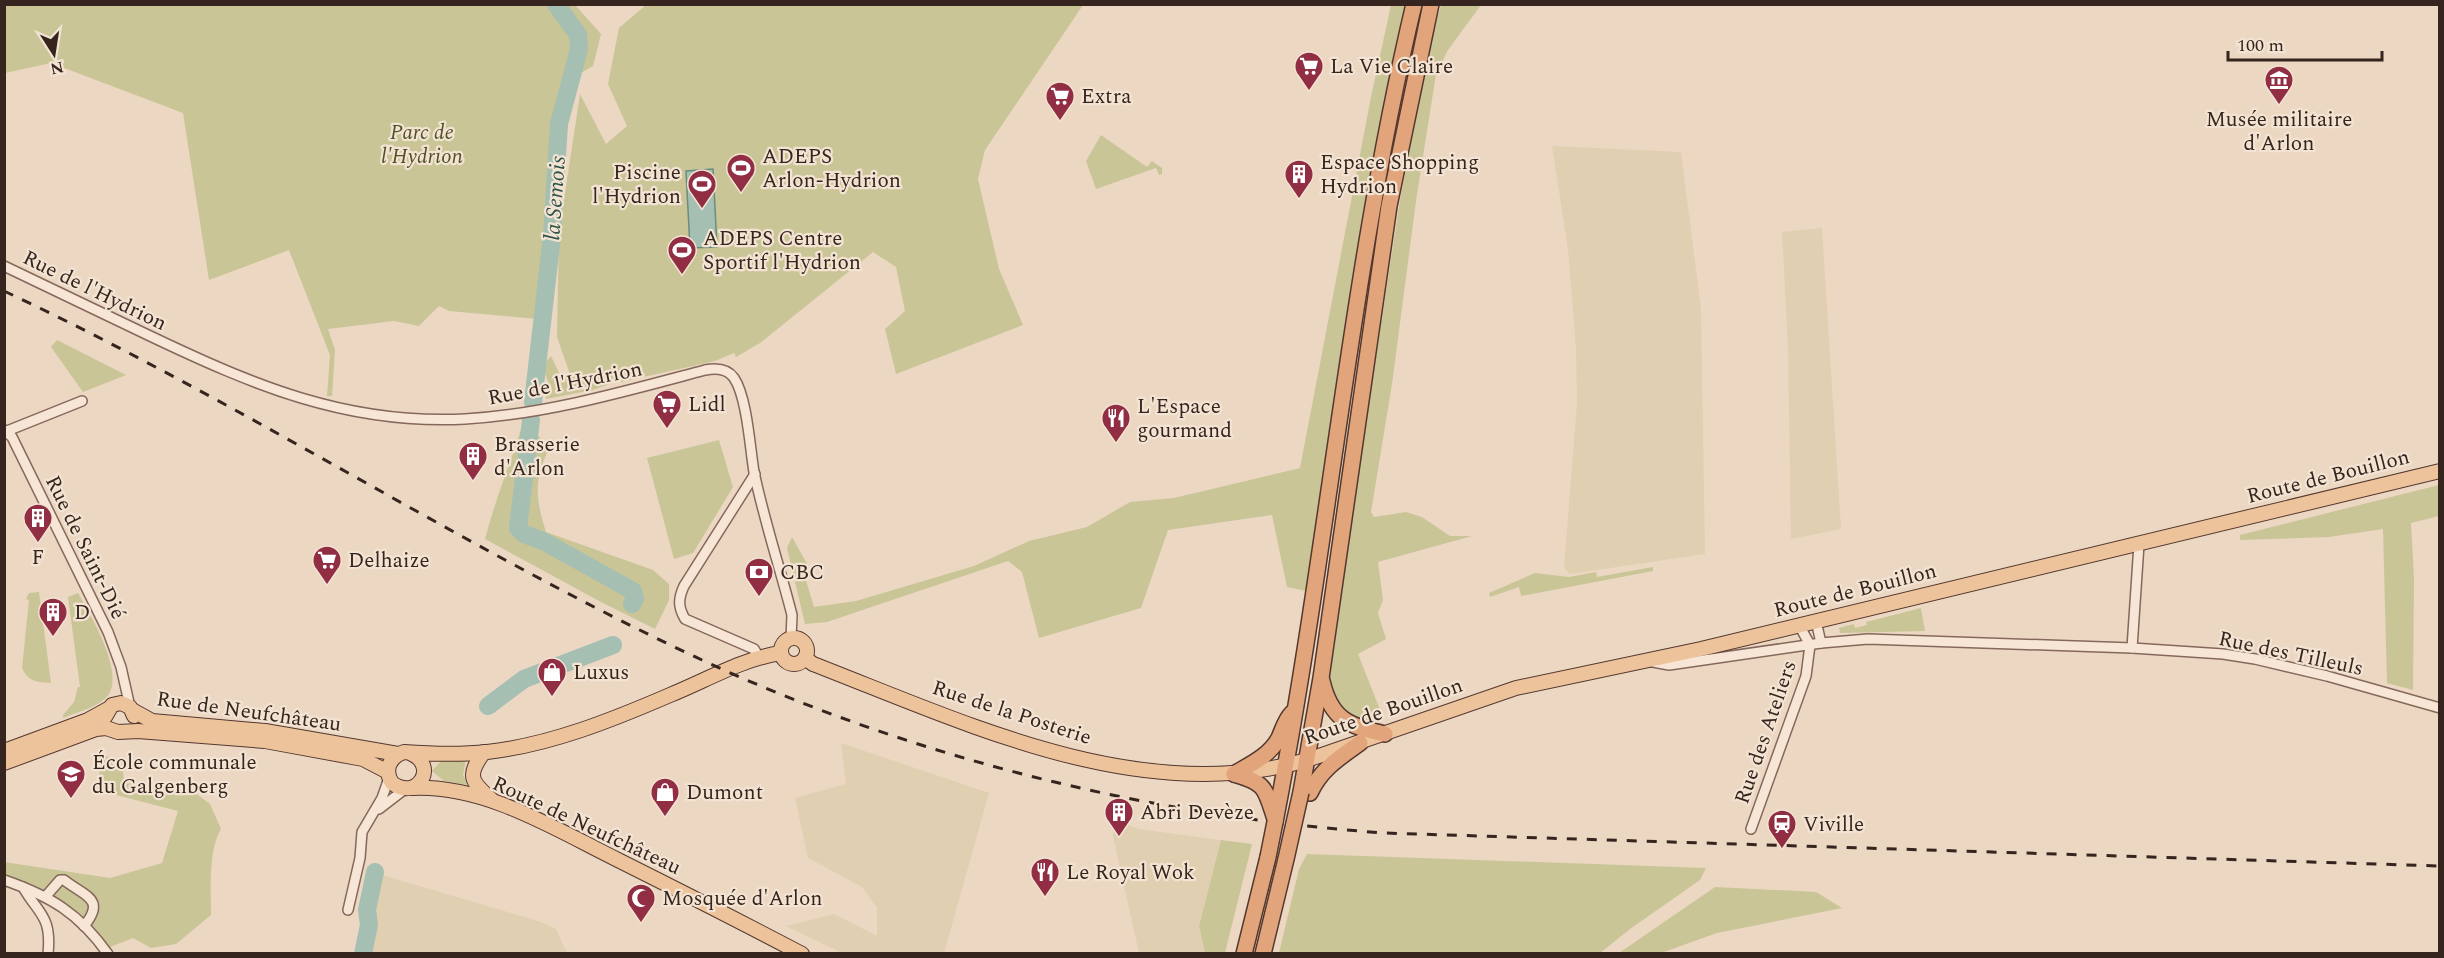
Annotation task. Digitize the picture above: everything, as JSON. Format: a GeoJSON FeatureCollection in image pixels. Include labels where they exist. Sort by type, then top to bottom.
{"type":"FeatureCollection","features":[{"type":"Feature","properties":{"kind":"highway"},"geometry":{"type":"LineString","coordinates":[[1244,954],[1275,822],[1274,792],[1286,766],[1372,206],[1391,105],[1414,4]]}},
{"type":"Feature","properties":{"kind":"highway"},"geometry":{"type":"LineString","coordinates":[[1263,954],[1305,793],[1307,760],[1321,678],[1389,206],[1431,4]]}},
{"type":"Feature","properties":{"kind":"highway"},"geometry":{"type":"LineString","coordinates":[[1321,678],[1333,710],[1345,722],[1357,728],[1385,734]]}},
{"type":"Feature","properties":{"kind":"highway"},"geometry":{"type":"LineString","coordinates":[[1234,774],[1265,755],[1279,738],[1288,717],[1296,709]]}},
{"type":"Feature","properties":{"kind":"highway"},"geometry":{"type":"LineString","coordinates":[[1305,793],[1326,768],[1360,742]]}},
{"type":"Feature","properties":{"kind":"highway"},"geometry":{"type":"LineString","coordinates":[[1234,774],[1254,780],[1274,792]]}},
{"type":"Feature","properties":{"kind":"main road","name":"Route de Bouillon"},"geometry":{"type":"LineString","coordinates":[[1286,766],[1516,688],[1647,661],[2439,471]]}},
{"type":"Feature","properties":{"kind":"main road"},"geometry":{"type":"LineString","coordinates":[[781,653],[784,643],[791,639]]}},
{"type":"Feature","properties":{"kind":"main road","name":"Rue de la Posterie"},"geometry":{"type":"LineString","coordinates":[[404,754],[484,752],[532,744],[566,735],[662,699],[759,657],[781,653],[783,659],[791,664],[799,663],[807,654],[804,644],[800,639],[791,639]]}},
{"type":"Feature","properties":{"kind":"main road","name":"Rue de la Posterie"},"geometry":{"type":"LineString","coordinates":[[805,658],[813,664],[951,717],[1061,753],[1178,774],[1234,774],[1286,766]]}},
{"type":"Feature","properties":{"kind":"main road"},"geometry":{"type":"LineString","coordinates":[[4,751],[88,720],[110,707],[121,703],[131,709],[134,722],[118,730],[106,722],[110,707]]}},
{"type":"Feature","properties":{"kind":"main road","name":"Rue de Neufchâteau"},"geometry":{"type":"LineString","coordinates":[[131,709],[152,721],[265,731],[404,754]]}},
{"type":"Feature","properties":{"kind":"main road","name":"Rue de Neufchâteau"},"geometry":{"type":"LineString","coordinates":[[4,763],[87,731],[101,728],[265,741],[363,759],[388,775]]}},
{"type":"Feature","properties":{"kind":"main road"},"geometry":{"type":"LineString","coordinates":[[484,752],[473,766],[473,780],[495,802]]}},
{"type":"Feature","properties":{"kind":"main road","name":"Rue de la Posterie"},"geometry":{"type":"LineString","coordinates":[[425,770],[436,760],[450,753]]}},
{"type":"Feature","properties":{"kind":"main road"},"geometry":{"type":"LineString","coordinates":[[404,754],[420,759],[425,770],[420,783],[409,788],[398,788],[388,775],[388,764],[404,754]]}},
{"type":"Feature","properties":{"kind":"main road","name":"Route de Neufchâteau"},"geometry":{"type":"LineString","coordinates":[[425,770],[449,789]]}},
{"type":"Feature","properties":{"kind":"main road","name":"Route de Neufchâteau"},"geometry":{"type":"LineString","coordinates":[[409,788],[449,789],[495,802],[563,833],[802,954]]}},
{"type":"Feature","properties":{"kind":"street","name":"Rue de l'Hydrion"},"geometry":{"type":"LineString","coordinates":[[4,266],[224,371],[317,404],[360,411],[418,418],[464,419],[510,415],[606,396],[715,368],[727,371],[733,376],[740,392],[755,474],[792,615],[791,639]]}},
{"type":"Feature","properties":{"kind":"street","name":"Rue de Saint-Dié"},"geometry":{"type":"LineString","coordinates":[[82,401],[6,431],[108,632],[116,651],[131,709]]}},
{"type":"Feature","properties":{"kind":"street"},"geometry":{"type":"LineString","coordinates":[[755,474],[684,586],[679,598],[680,610],[685,620],[754,649],[759,657]]}},
{"type":"Feature","properties":{"kind":"street"},"geometry":{"type":"LineString","coordinates":[[2132,648],[2139,544]]}},
{"type":"Feature","properties":{"kind":"street"},"geometry":{"type":"LineString","coordinates":[[1816,621],[1821,643]]}},
{"type":"Feature","properties":{"kind":"street"},"geometry":{"type":"LineString","coordinates":[[1799,625],[1810,645]]}},
{"type":"Feature","properties":{"kind":"street","name":"Rue des Tilleuls"},"geometry":{"type":"LineString","coordinates":[[1647,661],[1669,665],[1821,643],[1879,639],[2191,651],[2255,659],[2327,676],[2439,708]]}},
{"type":"Feature","properties":{"kind":"street","name":"Rue des Ateliers"},"geometry":{"type":"LineString","coordinates":[[1751,829],[1806,676],[1810,645]]}},
{"type":"Feature","properties":{"kind":"street"},"geometry":{"type":"LineString","coordinates":[[110,707],[123,681]]}},
{"type":"Feature","properties":{"kind":"street"},"geometry":{"type":"LineString","coordinates":[[348,910],[360,858],[362,832],[382,798],[388,775]]}},
{"type":"Feature","properties":{"kind":"street"},"geometry":{"type":"LineString","coordinates":[[370,817],[409,788]]}},
{"type":"Feature","properties":{"kind":"street"},"geometry":{"type":"LineString","coordinates":[[4,880],[46,896],[94,934],[108,954]]}},
{"type":"Feature","properties":{"kind":"street"},"geometry":{"type":"LineString","coordinates":[[46,896],[60,880],[64,880],[93,901],[96,907],[94,913],[84,926]]}},
{"type":"Feature","properties":{"kind":"street"},"geometry":{"type":"LineString","coordinates":[[23,887],[41,910],[46,921],[49,932],[48,954]]}},
{"type":"Feature","properties":{"kind":"shaded area"},"geometry":{"type":"Polygon","coordinates":[[[1552,146],[1681,152],[1701,309],[1705,554],[1570,574],[1564,567],[1577,403],[1576,348],[1568,249],[1552,146]]]}},
{"type":"Feature","properties":{"kind":"shaded area","name":"Piscine l'Hydrion"},"geometry":{"type":"Polygon","coordinates":[[[713,169],[717,247],[690,248],[686,171],[713,169]]]}},
{"type":"Feature","properties":{"kind":"shaded area"},"geometry":{"type":"Polygon","coordinates":[[[1822,228],[1841,529],[1791,539],[1788,348],[1782,232],[1822,228]]]}},
{"type":"Feature","properties":{"kind":"shaded area"},"geometry":{"type":"Polygon","coordinates":[[[841,743],[989,793],[944,953],[842,953],[786,926],[834,914],[877,936],[877,908],[862,887],[808,858],[795,798],[846,784],[841,743]]]}},
{"type":"Feature","properties":{"kind":"shaded area"},"geometry":{"type":"Polygon","coordinates":[[[1113,819],[1139,829],[1221,840],[1199,926],[1205,953],[1139,953],[1113,836],[1113,819]]]}},
{"type":"Feature","properties":{"kind":"shaded area"},"geometry":{"type":"Polygon","coordinates":[[[379,874],[538,921],[556,929],[567,953],[369,953],[375,938],[374,904],[379,874]]]}},
{"type":"Feature","properties":{"kind":"green space","name":"Parc de l'Hydrion"},"geometry":{"type":"Polygon","coordinates":[[[4,5],[575,5],[601,34],[593,66],[577,75],[566,110],[548,320],[449,311],[439,306],[419,326],[394,321],[328,329],[335,350],[332,396],[327,396],[330,355],[289,250],[209,280],[183,113],[51,63],[5,73],[4,5]]]}},
{"type":"Feature","properties":{"kind":"green space","name":"ADEPS Arlon-Hydrion"},"geometry":{"type":"Polygon","coordinates":[[[646,5],[1083,5],[985,150],[978,179],[999,269],[1023,325],[896,374],[885,329],[905,311],[896,267],[873,252],[760,343],[736,357],[734,353],[715,361],[621,382],[620,380],[593,390],[546,399],[548,381],[542,366],[551,356],[561,377],[571,377],[557,337],[559,233],[580,94],[606,144],[627,126],[608,84],[619,28],[646,5]]]}},
{"type":"Feature","properties":{"kind":"green space"},"geometry":{"type":"Polygon","coordinates":[[[1391,5],[1406,5],[1362,223],[1306,591],[1287,587],[1272,515],[1168,530],[1141,608],[1039,638],[1022,572],[1008,561],[827,622],[805,624],[787,548],[792,537],[807,564],[805,577],[814,607],[856,601],[974,566],[1029,541],[1087,527],[1130,502],[1174,498],[1300,468],[1371,97],[1391,5]]]}},
{"type":"Feature","properties":{"kind":"green space"},"geometry":{"type":"Polygon","coordinates":[[[1441,5],[1481,5],[1448,50],[1436,74],[1416,201],[1392,384],[1371,512],[1374,517],[1406,512],[1422,517],[1450,536],[1472,536],[1378,562],[1383,600],[1378,613],[1386,639],[1358,654],[1384,720],[1365,722],[1337,708],[1327,679],[1400,200],[1431,41],[1441,5]]]}},
{"type":"Feature","properties":{"kind":"green space"},"geometry":{"type":"Polygon","coordinates":[[[1101,135],[1147,167],[1152,161],[1162,168],[1162,174],[1159,175],[1156,168],[1096,189],[1086,161],[1101,135]]]}},
{"type":"Feature","properties":{"kind":"green space"},"geometry":{"type":"Polygon","coordinates":[[[57,340],[126,375],[83,392],[51,347],[57,340]]]}},
{"type":"Feature","properties":{"kind":"green space"},"geometry":{"type":"Polygon","coordinates":[[[527,422],[549,449],[538,480],[538,500],[546,532],[653,570],[669,584],[669,600],[655,629],[485,539],[523,423],[527,422]]]}},
{"type":"Feature","properties":{"kind":"green space"},"geometry":{"type":"Polygon","coordinates":[[[719,440],[733,487],[693,553],[674,559],[647,458],[719,440]]]}},
{"type":"Feature","properties":{"kind":"green space"},"geometry":{"type":"Polygon","coordinates":[[[2439,485],[2439,516],[2411,523],[2414,578],[2413,690],[2387,683],[2383,529],[2329,537],[2240,540],[2240,535],[2439,485]]]}},
{"type":"Feature","properties":{"kind":"green space"},"geometry":{"type":"Polygon","coordinates":[[[1653,567],[1653,571],[1521,596],[1519,587],[1490,597],[1489,593],[1535,573],[1569,577],[1596,572],[1597,577],[1653,567]]]}},
{"type":"Feature","properties":{"kind":"green space"},"geometry":{"type":"Polygon","coordinates":[[[39,592],[51,683],[30,679],[22,668],[29,600],[26,599],[29,593],[39,592]]]}},
{"type":"Feature","properties":{"kind":"green space"},"geometry":{"type":"Polygon","coordinates":[[[78,593],[104,643],[112,671],[112,684],[105,699],[88,709],[63,718],[74,702],[78,687],[80,687],[68,597],[78,593]]]}},
{"type":"Feature","properties":{"kind":"green space"},"geometry":{"type":"Polygon","coordinates":[[[1921,608],[1925,631],[1840,633],[1839,628],[1854,624],[1855,628],[1867,625],[1866,622],[1921,608]]]}},
{"type":"Feature","properties":{"kind":"green space"},"geometry":{"type":"Polygon","coordinates":[[[102,755],[122,761],[124,783],[190,789],[210,804],[221,829],[212,859],[211,915],[176,944],[151,948],[133,938],[105,949],[76,919],[5,880],[4,862],[110,878],[162,863],[178,811],[97,790],[102,755]]]}},
{"type":"Feature","properties":{"kind":"green space"},"geometry":{"type":"Polygon","coordinates":[[[466,759],[463,775],[468,785],[444,781],[432,771],[441,761],[466,759]]]}},
{"type":"Feature","properties":{"kind":"green space"},"geometry":{"type":"Polygon","coordinates":[[[1221,840],[1252,844],[1225,953],[1205,953],[1199,926],[1221,840]]]}},
{"type":"Feature","properties":{"kind":"green space"},"geometry":{"type":"Polygon","coordinates":[[[1307,854],[1706,868],[1700,880],[1600,953],[1279,953],[1299,869],[1307,854]]]}},
{"type":"Feature","properties":{"kind":"green space"},"geometry":{"type":"Polygon","coordinates":[[[1715,887],[1816,892],[1842,908],[1717,933],[1661,953],[1619,953],[1715,887]]]}},
{"type":"Feature","properties":{"kind":"waterway","name":"la Semois"},"geometry":{"type":"LineString","coordinates":[[533,402],[552,236],[559,124],[579,49],[578,35],[556,4]]}},
{"type":"Feature","properties":{"kind":"waterway","name":"la Semois"},"geometry":{"type":"LineString","coordinates":[[531,420],[518,528],[524,534],[543,541],[633,591],[635,599],[632,604]]}},
{"type":"Feature","properties":{"kind":"waterway","name":"la Semois"},"geometry":{"type":"LineString","coordinates":[[488,706],[524,679],[613,645]]}},
{"type":"Feature","properties":{"kind":"waterway","name":"la Semois"},"geometry":{"type":"LineString","coordinates":[[363,954],[369,925],[367,910],[375,872]]}},
{"type":"Feature","properties":{"kind":"railway"},"geometry":{"type":"LineString","coordinates":[[4,291],[93,334],[526,571],[702,660],[783,695],[866,726],[950,754],[1035,777],[1122,797],[1209,813],[1296,825],[1384,833],[2440,866]]}},
{"type":"Feature","properties":{"kind":"place","name":"La Vie Claire"},"geometry":{"type":"Point","coordinates":[1309,92]}},
{"type":"Feature","properties":{"kind":"place","name":"Musée militaire d'Arlon"},"geometry":{"type":"Point","coordinates":[2279,106]}},
{"type":"Feature","properties":{"kind":"place","name":"Extra"},"geometry":{"type":"Point","coordinates":[1060,122]}},
{"type":"Feature","properties":{"kind":"place","name":"ADEPS Arlon-Hydrion"},"geometry":{"type":"Point","coordinates":[741,194]}},
{"type":"Feature","properties":{"kind":"place","name":"Espace Shopping Hydrion"},"geometry":{"type":"Point","coordinates":[1299,200]}},
{"type":"Feature","properties":{"kind":"place","name":"Piscine l'Hydrion"},"geometry":{"type":"Point","coordinates":[702,210]}},
{"type":"Feature","properties":{"kind":"place","name":"ADEPS Centre Sportif l'Hydrion"},"geometry":{"type":"Point","coordinates":[682,276]}},
{"type":"Feature","properties":{"kind":"place","name":"Lidl"},"geometry":{"type":"Point","coordinates":[667,430]}},
{"type":"Feature","properties":{"kind":"place","name":"L'Espace gourmand"},"geometry":{"type":"Point","coordinates":[1116,444]}},
{"type":"Feature","properties":{"kind":"place","name":"Brasserie d'Arlon"},"geometry":{"type":"Point","coordinates":[473,482]}},
{"type":"Feature","properties":{"kind":"place","name":"F"},"geometry":{"type":"Point","coordinates":[38,544]}},
{"type":"Feature","properties":{"kind":"place","name":"Delhaize"},"geometry":{"type":"Point","coordinates":[327,586]}},
{"type":"Feature","properties":{"kind":"place","name":"CBC"},"geometry":{"type":"Point","coordinates":[759,598]}},
{"type":"Feature","properties":{"kind":"place","name":"D"},"geometry":{"type":"Point","coordinates":[53,638]}},
{"type":"Feature","properties":{"kind":"place","name":"Luxus"},"geometry":{"type":"Point","coordinates":[552,698]}},
{"type":"Feature","properties":{"kind":"place","name":"École communale du Galgenberg"},"geometry":{"type":"Point","coordinates":[71,800]}},
{"type":"Feature","properties":{"kind":"place","name":"Dumont"},"geometry":{"type":"Point","coordinates":[665,818]}},
{"type":"Feature","properties":{"kind":"place","name":"Abri Devèze"},"geometry":{"type":"Point","coordinates":[1119,838]}},
{"type":"Feature","properties":{"kind":"place","name":"Viville"},"geometry":{"type":"Point","coordinates":[1782,850]}},
{"type":"Feature","properties":{"kind":"place","name":"Le Royal Wok"},"geometry":{"type":"Point","coordinates":[1045,898]}},
{"type":"Feature","properties":{"kind":"place","name":"Mosquée d'Arlon"},"geometry":{"type":"Point","coordinates":[641,924]}}]}
